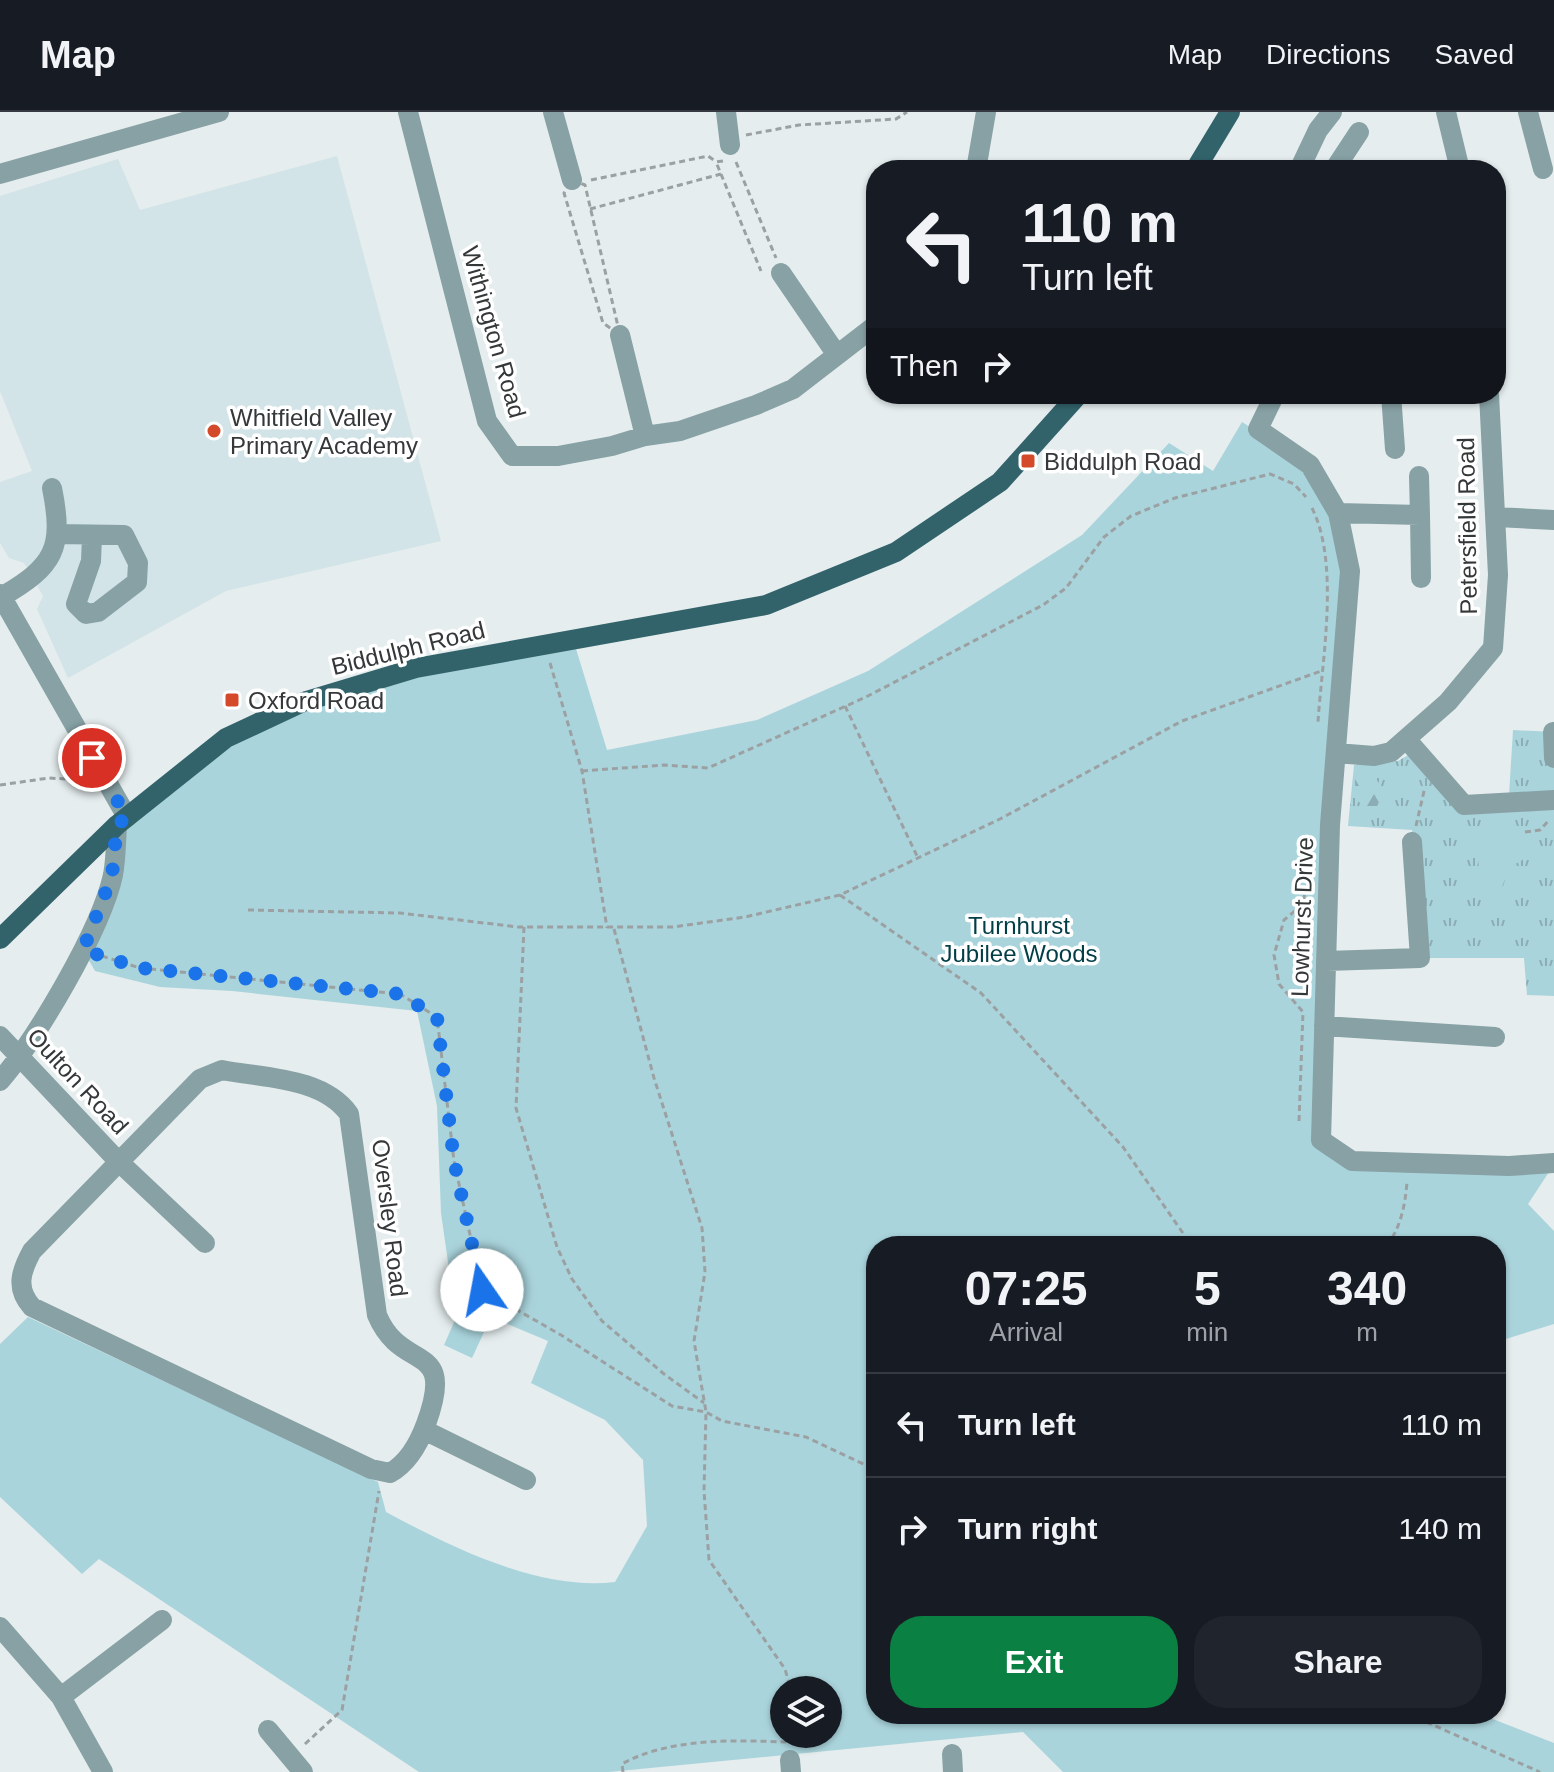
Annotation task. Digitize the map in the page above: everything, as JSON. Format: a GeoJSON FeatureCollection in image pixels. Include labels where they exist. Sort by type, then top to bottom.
{"type":"FeatureCollection","features":[{"type":"Feature","properties":{"kind":"main road"},"geometry":{"type":"LineString","coordinates":[[1201,160],[1230,112]]}},
{"type":"Feature","properties":{"kind":"main road","name":"Biddulph Road"},"geometry":{"type":"LineString","coordinates":[[0,939],[122,821],[226,738],[303,702],[416,668],[766,605],[896,552],[1000,482],[1070,404]]}},
{"type":"Feature","properties":{"kind":"street"},"geometry":{"type":"LineString","coordinates":[[0,174],[219,112]]}},
{"type":"Feature","properties":{"kind":"street","name":"Withington Road"},"geometry":{"type":"LineString","coordinates":[[408,112],[487,421],[512,456],[579,453],[645,436],[680,431],[756,405],[793,389],[866,333]]}},
{"type":"Feature","properties":{"kind":"street"},"geometry":{"type":"LineString","coordinates":[[553,112],[578,182]]}},
{"type":"Feature","properties":{"kind":"street"},"geometry":{"type":"LineString","coordinates":[[726,112],[730,142]]}},
{"type":"Feature","properties":{"kind":"street"},"geometry":{"type":"LineString","coordinates":[[978,160],[986,112]]}},
{"type":"Feature","properties":{"kind":"street"},"geometry":{"type":"LineString","coordinates":[[1304,160],[1318,130],[1332,112]]}},
{"type":"Feature","properties":{"kind":"street"},"geometry":{"type":"LineString","coordinates":[[1446,112],[1458,160]]}},
{"type":"Feature","properties":{"kind":"street"},"geometry":{"type":"LineString","coordinates":[[1528,112],[1543,169]]}},
{"type":"Feature","properties":{"kind":"street"},"geometry":{"type":"LineString","coordinates":[[1341,160],[1359,132]]}},
{"type":"Feature","properties":{"kind":"street"},"geometry":{"type":"LineString","coordinates":[[781,273],[837,355]]}},
{"type":"Feature","properties":{"kind":"street"},"geometry":{"type":"LineString","coordinates":[[620,335],[645,436]]}},
{"type":"Feature","properties":{"kind":"street","name":"Lowhurst Drive"},"geometry":{"type":"LineString","coordinates":[[1270,404],[1258,429],[1310,465],[1338,513],[1350,571],[1336,753],[1321,1140],[1352,1161],[1509,1166],[1554,1163]]}},
{"type":"Feature","properties":{"kind":"street"},"geometry":{"type":"LineString","coordinates":[[1392,404],[1395,449]]}},
{"type":"Feature","properties":{"kind":"street","name":"Petersfield Road"},"geometry":{"type":"LineString","coordinates":[[1336,753],[1374,756],[1391,752],[1408,741],[1448,702],[1493,648],[1497,517],[1490,404]]}},
{"type":"Feature","properties":{"kind":"street"},"geometry":{"type":"LineString","coordinates":[[1419,476],[1421,578]]}},
{"type":"Feature","properties":{"kind":"street"},"geometry":{"type":"LineString","coordinates":[[0,1081],[20,1057],[83,950],[112,876],[122,821],[106,781],[1,595],[32,579],[51,553],[58,534],[52,488]]}},
{"type":"Feature","properties":{"kind":"street"},"geometry":{"type":"LineString","coordinates":[[1338,513],[1420,515]]}},
{"type":"Feature","properties":{"kind":"street"},"geometry":{"type":"LineString","coordinates":[[1497,517],[1554,520]]}},
{"type":"Feature","properties":{"kind":"street"},"geometry":{"type":"LineString","coordinates":[[58,534],[92,536]]}},
{"type":"Feature","properties":{"kind":"street"},"geometry":{"type":"LineString","coordinates":[[1553,732],[1554,758]]}},
{"type":"Feature","properties":{"kind":"street"},"geometry":{"type":"LineString","coordinates":[[1408,741],[1464,805],[1551,800]]}},
{"type":"Feature","properties":{"kind":"street"},"geometry":{"type":"LineString","coordinates":[[1326,961],[1420,958],[1412,842]]}},
{"type":"Feature","properties":{"kind":"street"},"geometry":{"type":"LineString","coordinates":[[1324,1026],[1495,1037]]}},
{"type":"Feature","properties":{"kind":"street","name":"Oulton Road"},"geometry":{"type":"LineString","coordinates":[[0,1036],[118,1161],[205,1243]]}},
{"type":"Feature","properties":{"kind":"street","name":"Oversley Road"},"geometry":{"type":"LineString","coordinates":[[222,1070],[324,1090],[339,1100],[349,1114],[353,1129],[377,1315],[383,1331],[396,1344],[424,1361],[437,1379],[438,1392],[424,1430],[400,1467],[382,1473],[32,1307],[24,1298],[20,1283],[23,1266],[32,1251],[118,1161],[200,1079],[222,1070]]}},
{"type":"Feature","properties":{"kind":"street"},"geometry":{"type":"LineString","coordinates":[[424,1430],[526,1480]]}},
{"type":"Feature","properties":{"kind":"street"},"geometry":{"type":"LineString","coordinates":[[61,1697],[162,1620]]}},
{"type":"Feature","properties":{"kind":"street"},"geometry":{"type":"LineString","coordinates":[[0,1627],[61,1697],[103,1772]]}},
{"type":"Feature","properties":{"kind":"street"},"geometry":{"type":"LineString","coordinates":[[268,1730],[297,1765]]}},
{"type":"Feature","properties":{"kind":"path"},"geometry":{"type":"LineString","coordinates":[[730,142],[799,125],[896,119],[907,112]]}},
{"type":"Feature","properties":{"kind":"path"},"geometry":{"type":"LineString","coordinates":[[620,335],[603,323],[564,193],[578,182],[593,177],[708,156],[716,162],[764,276],[781,273],[734,158],[716,162]]}},
{"type":"Feature","properties":{"kind":"path"},"geometry":{"type":"LineString","coordinates":[[590,209],[721,174]]}},
{"type":"Feature","properties":{"kind":"path"},"geometry":{"type":"LineString","coordinates":[[578,182],[590,209],[620,335]]}},
{"type":"Feature","properties":{"kind":"path"},"geometry":{"type":"LineString","coordinates":[[582,771],[664,765],[708,768],[845,706],[1043,605],[1066,588],[1104,537],[1131,516],[1175,498],[1270,474],[1294,484],[1307,498],[1320,524],[1326,584],[1317,735]]}},
{"type":"Feature","properties":{"kind":"path"},"geometry":{"type":"LineString","coordinates":[[545,644],[582,771],[607,928]]}},
{"type":"Feature","properties":{"kind":"path"},"geometry":{"type":"LineString","coordinates":[[248,910],[400,913],[524,927],[673,927],[745,917],[840,895],[1000,819],[1182,721],[1321,671]]}},
{"type":"Feature","properties":{"kind":"path"},"geometry":{"type":"LineString","coordinates":[[845,706],[918,858]]}},
{"type":"Feature","properties":{"kind":"path"},"geometry":{"type":"LineString","coordinates":[[1412,842],[1430,768]]}},
{"type":"Feature","properties":{"kind":"path"},"geometry":{"type":"LineString","coordinates":[[0,785],[49,778],[106,781]]}},
{"type":"Feature","properties":{"kind":"path"},"geometry":{"type":"LineString","coordinates":[[1525,832],[1545,827],[1550,818],[1551,800]]}},
{"type":"Feature","properties":{"kind":"path"},"geometry":{"type":"LineString","coordinates":[[1299,1121],[1303,1012],[1279,984],[1274,955],[1284,920],[1302,905],[1309,877]]}},
{"type":"Feature","properties":{"kind":"path"},"geometry":{"type":"LineString","coordinates":[[840,895],[981,993],[1123,1147],[1185,1236]]}},
{"type":"Feature","properties":{"kind":"path"},"geometry":{"type":"LineString","coordinates":[[524,927],[516,1108],[557,1247],[572,1279],[602,1321],[664,1374],[704,1403]]}},
{"type":"Feature","properties":{"kind":"path"},"geometry":{"type":"LineString","coordinates":[[614,928],[654,1078],[702,1228],[705,1272],[694,1341],[706,1412],[704,1491],[709,1560],[787,1676]]}},
{"type":"Feature","properties":{"kind":"path"},"geometry":{"type":"LineString","coordinates":[[83,950],[140,968],[400,994],[437,1017],[454,1161],[482,1290],[561,1335],[672,1406],[706,1412],[722,1421],[806,1437],[866,1465]]}},
{"type":"Feature","properties":{"kind":"path"},"geometry":{"type":"LineString","coordinates":[[1394,1236],[1406,1205],[1409,1162]]}},
{"type":"Feature","properties":{"kind":"path"},"geometry":{"type":"LineString","coordinates":[[297,1765],[342,1710],[382,1473]]}},
{"type":"Feature","properties":{"kind":"path"},"geometry":{"type":"LineString","coordinates":[[1431,1724],[1540,1772]]}},
{"type":"Feature","properties":{"kind":"path"},"geometry":{"type":"LineString","coordinates":[[623,1772],[622,1764],[644,1751],[738,1740],[770,1741]]}},
{"type":"Feature","properties":{"kind":"shaded area","name":"Whitfield Valley Primary Academy"},"geometry":{"type":"Polygon","coordinates":[[[337,156],[441,541],[226,591],[68,678],[37,609],[43,596],[24,563],[9,558],[0,543],[0,482],[32,471],[0,391],[0,196],[118,159],[140,210],[337,156]]]}},
{"type":"Feature","properties":{"kind":"green space","name":"Turnhurst Jubilee Woods"},"geometry":{"type":"Polygon","coordinates":[[[1242,422],[1310,465],[1350,571],[1321,1139],[1352,1161],[1549,1172],[1528,1204],[1554,1231],[1554,1324],[1506,1339],[1506,1236],[866,1236],[866,1724],[1506,1724],[1554,1743],[1554,1772],[1063,1772],[1023,1732],[609,1772],[419,1772],[99,1559],[82,1574],[0,1497],[0,1344],[28,1317],[378,1482],[386,1512],[467,1552],[496,1564],[556,1580],[615,1582],[647,1526],[643,1460],[605,1420],[531,1383],[548,1341],[491,1317],[472,1358],[444,1345],[470,1286],[449,1269],[441,1213],[437,1106],[417,1011],[232,991],[160,987],[95,971],[83,950],[112,876],[113,817],[303,702],[573,639],[607,750],[757,720],[868,671],[1082,535],[1169,443],[1213,471],[1242,422]]]}},
{"type":"Feature","properties":{"kind":"green space"},"geometry":{"type":"Polygon","coordinates":[[[1513,730],[1554,732],[1554,996],[1527,995],[1524,958],[1420,958],[1412,830],[1348,826],[1354,765],[1398,761],[1422,747],[1463,795],[1509,795],[1513,730]]]}},
{"type":"Feature","properties":{"kind":"green space"},"geometry":{"type":"Polygon","coordinates":[[[1354,765],[1366,765],[1384,790],[1376,809],[1363,807],[1356,798],[1354,765]]]}},
{"type":"Feature","properties":{"kind":"green space"},"geometry":{"type":"Polygon","coordinates":[[[1524,829],[1526,858],[1510,867],[1501,889],[1479,889],[1478,841],[1489,831],[1524,829]]]}},
{"type":"Feature","properties":{"kind":"place","name":"Whitfield Valley Primary Academy"},"geometry":{"type":"Point","coordinates":[214,431]}},
{"type":"Feature","properties":{"kind":"place","name":"Biddulph Road"},"geometry":{"type":"Point","coordinates":[1028,461]}},
{"type":"Feature","properties":{"kind":"place","name":"Oxford Road"},"geometry":{"type":"Point","coordinates":[232,700]}},
{"type":"Feature","properties":{"kind":"route"},"geometry":{"type":"LineString","coordinates":[[92,758],[127,817],[117,825],[112,876],[83,950],[140,968],[400,994],[437,1017],[454,1161],[482,1290]]}}]}
